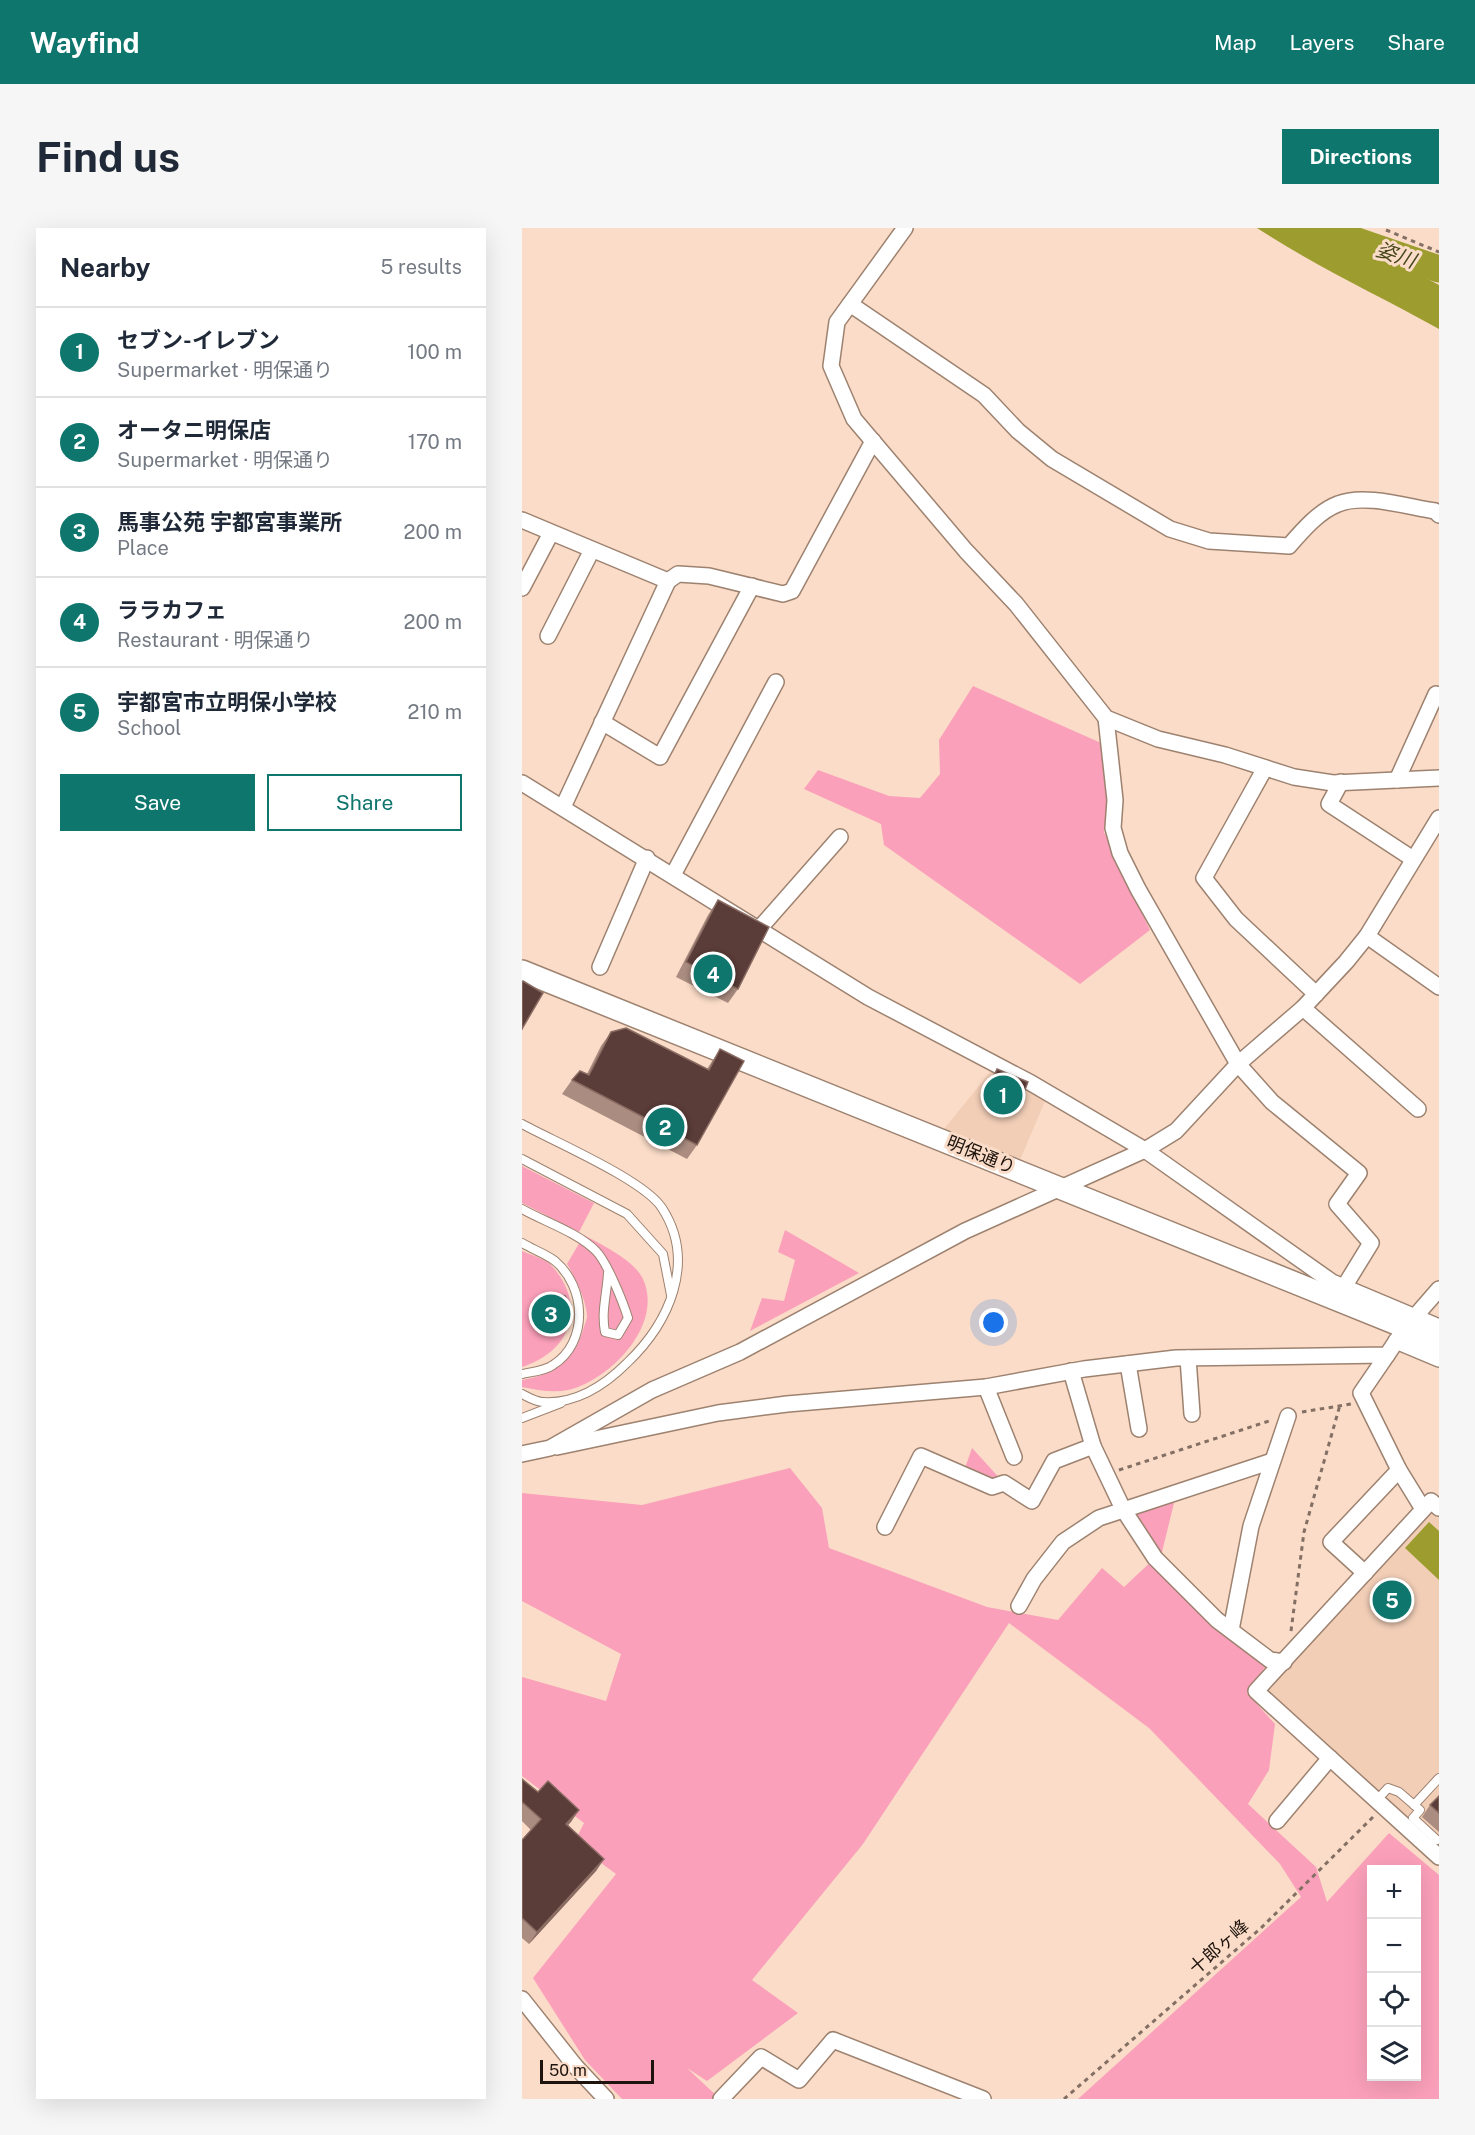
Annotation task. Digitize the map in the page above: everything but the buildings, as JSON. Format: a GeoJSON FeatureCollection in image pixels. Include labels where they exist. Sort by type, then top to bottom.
{"type":"FeatureCollection","features":[{"type":"Feature","properties":{"kind":"street"},"geometry":{"type":"LineString","coordinates":[[905,228],[837,322],[831,366],[854,418],[966,551],[1016,604],[1106,718],[1158,740],[1294,777],[1341,782],[1439,778]]}},
{"type":"Feature","properties":{"kind":"street"},"geometry":{"type":"LineString","coordinates":[[850,304],[984,395],[1018,431],[1052,459],[1170,529],[1209,541],[1289,546],[1305,527],[1338,503],[1371,500],[1435,511],[1439,514]]}},
{"type":"Feature","properties":{"kind":"street"},"geometry":{"type":"LineString","coordinates":[[563,807],[668,581],[678,574],[710,576],[783,594],[792,591],[873,441]]}},
{"type":"Feature","properties":{"kind":"street"},"geometry":{"type":"LineString","coordinates":[[522,520],[668,581]]}},
{"type":"Feature","properties":{"kind":"street"},"geometry":{"type":"LineString","coordinates":[[522,588],[551,533]]}},
{"type":"Feature","properties":{"kind":"street"},"geometry":{"type":"LineString","coordinates":[[548,636],[592,550]]}},
{"type":"Feature","properties":{"kind":"street"},"geometry":{"type":"LineString","coordinates":[[602,722],[660,758],[752,586]]}},
{"type":"Feature","properties":{"kind":"street"},"geometry":{"type":"LineString","coordinates":[[673,875],[776,682]]}},
{"type":"Feature","properties":{"kind":"street"},"geometry":{"type":"LineString","coordinates":[[1397,780],[1437,694],[1439,695]]}},
{"type":"Feature","properties":{"kind":"street"},"geometry":{"type":"LineString","coordinates":[[1106,718],[1115,800],[1113,828],[1120,853],[1138,889],[1238,1064],[1272,1102],[1359,1173],[1337,1204],[1371,1243],[1344,1287]]}},
{"type":"Feature","properties":{"kind":"street"},"geometry":{"type":"LineString","coordinates":[[1265,768],[1204,878],[1236,919],[1317,994]]}},
{"type":"Feature","properties":{"kind":"street"},"geometry":{"type":"LineString","coordinates":[[1341,782],[1329,804],[1413,859]]}},
{"type":"Feature","properties":{"kind":"street"},"geometry":{"type":"LineString","coordinates":[[522,783],[647,858],[868,997],[1031,1083],[1144,1150],[1332,1282],[1344,1287],[1405,1329],[1439,1359]]}},
{"type":"Feature","properties":{"kind":"street"},"geometry":{"type":"LineString","coordinates":[[550,1448],[652,1390],[740,1352],[965,1231],[1058,1186],[1144,1150],[1176,1131],[1238,1064],[1317,994],[1366,936],[1439,818]]}},
{"type":"Feature","properties":{"kind":"street"},"geometry":{"type":"LineString","coordinates":[[759,929],[840,837]]}},
{"type":"Feature","properties":{"kind":"street"},"geometry":{"type":"LineString","coordinates":[[600,967],[647,858]]}},
{"type":"Feature","properties":{"kind":"street"},"geometry":{"type":"LineString","coordinates":[[1366,936],[1439,987]]}},
{"type":"Feature","properties":{"kind":"street","name":"明保通り"},"geometry":{"type":"LineString","coordinates":[[522,971],[1439,1341]]}},
{"type":"Feature","properties":{"kind":"street"},"geometry":{"type":"LineString","coordinates":[[1303,1008],[1418,1108]]}},
{"type":"Feature","properties":{"kind":"street"},"geometry":{"type":"LineString","coordinates":[[1423,1509],[1399,1470],[1361,1393],[1405,1329],[1439,1289]]}},
{"type":"Feature","properties":{"kind":"street"},"geometry":{"type":"LineString","coordinates":[[1405,1329],[1439,1327]]}},
{"type":"Feature","properties":{"kind":"street"},"geometry":{"type":"LineString","coordinates":[[522,1454],[718,1413],[787,1404],[986,1387],[1071,1371],[1128,1364],[1188,1358],[1387,1355]]}},
{"type":"Feature","properties":{"kind":"street"},"geometry":{"type":"LineString","coordinates":[[1188,1358],[1192,1414]]}},
{"type":"Feature","properties":{"kind":"street"},"geometry":{"type":"LineString","coordinates":[[1128,1364],[1139,1429]]}},
{"type":"Feature","properties":{"kind":"street"},"geometry":{"type":"LineString","coordinates":[[1071,1371],[1093,1446],[1123,1509],[1155,1558],[1231,1630],[1270,1660],[1286,1659]]}},
{"type":"Feature","properties":{"kind":"street"},"geometry":{"type":"LineString","coordinates":[[986,1387],[1014,1457]]}},
{"type":"Feature","properties":{"kind":"street"},"geometry":{"type":"LineString","coordinates":[[1231,1630],[1251,1526],[1288,1416]]}},
{"type":"Feature","properties":{"kind":"street"},"geometry":{"type":"LineString","coordinates":[[885,1527],[921,1456],[992,1487],[1004,1484],[1032,1501],[1054,1461],[1093,1446]]}},
{"type":"Feature","properties":{"kind":"street"},"geometry":{"type":"LineString","coordinates":[[1019,1606],[1034,1579],[1063,1542],[1099,1518],[1272,1461]]}},
{"type":"Feature","properties":{"kind":"street"},"geometry":{"type":"LineString","coordinates":[[1365,1573],[1331,1542],[1399,1470]]}},
{"type":"Feature","properties":{"kind":"street"},"geometry":{"type":"LineString","coordinates":[[1439,1508],[1431,1501],[1256,1691],[1439,1857]]}},
{"type":"Feature","properties":{"kind":"street"},"geometry":{"type":"LineString","coordinates":[[1277,1821],[1330,1758]]}},
{"type":"Feature","properties":{"kind":"street"},"geometry":{"type":"LineString","coordinates":[[522,1999],[576,2067],[606,2099]]}},
{"type":"Feature","properties":{"kind":"street"},"geometry":{"type":"LineString","coordinates":[[722,2099],[761,2057],[799,2080],[833,2040],[983,2099]]}},
{"type":"Feature","properties":{"kind":"lane"},"geometry":{"type":"LineString","coordinates":[[522,1124],[638,1185],[662,1207],[676,1238],[678,1271],[672,1299],[658,1328],[636,1355],[608,1382],[571,1400],[522,1418]]}},
{"type":"Feature","properties":{"kind":"lane"},"geometry":{"type":"LineString","coordinates":[[522,1159],[627,1214],[663,1254],[672,1299]]}},
{"type":"Feature","properties":{"kind":"lane"},"geometry":{"type":"LineString","coordinates":[[522,1209],[596,1251],[608,1273],[628,1318],[618,1335],[605,1332],[602,1315],[606,1302],[608,1273]]}},
{"type":"Feature","properties":{"kind":"lane"},"geometry":{"type":"LineString","coordinates":[[522,1243],[554,1261],[576,1292],[579,1310],[578,1334],[566,1352],[552,1366],[522,1374]]}},
{"type":"Feature","properties":{"kind":"lane"},"geometry":{"type":"LineString","coordinates":[[522,1394],[542,1402],[571,1400]]}},
{"type":"Feature","properties":{"kind":"lane"},"geometry":{"type":"LineString","coordinates":[[1414,1805],[1439,1778]]}},
{"type":"Feature","properties":{"kind":"lane"},"geometry":{"type":"LineString","coordinates":[[1381,1803],[1388,1788],[1399,1792],[1420,1810],[1413,1818],[1437,1840]]}},
{"type":"Feature","properties":{"kind":"path"},"geometry":{"type":"LineString","coordinates":[[1386,230],[1439,252]]}},
{"type":"Feature","properties":{"kind":"path"},"geometry":{"type":"LineString","coordinates":[[1110,1473],[1288,1416],[1365,1402]]}},
{"type":"Feature","properties":{"kind":"path"},"geometry":{"type":"LineString","coordinates":[[1286,1659],[1304,1532],[1340,1405]]}},
{"type":"Feature","properties":{"kind":"path","name":"十郎ヶ峰"},"geometry":{"type":"LineString","coordinates":[[1064,2099],[1261,1928],[1381,1803]]}},
{"type":"Feature","properties":{"kind":"shaded area"},"geometry":{"type":"Polygon","coordinates":[[[1257,228],[1333,228],[1439,285],[1439,329],[1324,268],[1257,228]]]}},
{"type":"Feature","properties":{"kind":"shaded area"},"geometry":{"type":"Polygon","coordinates":[[[973,686],[1101,743],[1109,797],[1104,832],[1150,930],[1080,984],[884,845],[881,824],[804,789],[818,770],[889,796],[920,798],[940,774],[939,740],[973,686]]]}},
{"type":"Feature","properties":{"kind":"shaded area"},"geometry":{"type":"Polygon","coordinates":[[[992,1070],[1046,1099],[1020,1160],[944,1129],[992,1070]]]}},
{"type":"Feature","properties":{"kind":"shaded area"},"geometry":{"type":"Polygon","coordinates":[[[522,1166],[594,1203],[579,1232],[522,1203],[522,1166]]]}},
{"type":"Feature","properties":{"kind":"shaded area"},"geometry":{"type":"Polygon","coordinates":[[[785,1230],[859,1273],[750,1331],[762,1298],[784,1301],[795,1260],[778,1252],[785,1230]]]}},
{"type":"Feature","properties":{"kind":"shaded area"},"geometry":{"type":"Polygon","coordinates":[[[584,1235],[625,1259],[639,1272],[648,1297],[646,1314],[640,1332],[616,1363],[584,1384],[557,1391],[522,1387],[522,1380],[533,1378],[560,1365],[568,1358],[579,1341],[587,1316],[580,1289],[567,1264],[584,1235]]]}},
{"type":"Feature","properties":{"kind":"shaded area"},"geometry":{"type":"Polygon","coordinates":[[[522,1251],[551,1265],[562,1280],[569,1296],[571,1311],[569,1325],[562,1339],[539,1360],[522,1367],[522,1251]]]}},
{"type":"Feature","properties":{"kind":"shaded area"},"geometry":{"type":"Polygon","coordinates":[[[972,1448],[1004,1483],[963,1474],[972,1448]]]}},
{"type":"Feature","properties":{"kind":"shaded area"},"geometry":{"type":"Polygon","coordinates":[[[790,1468],[822,1508],[829,1548],[987,1607],[1058,1620],[1102,1568],[1124,1587],[1155,1558],[1270,1660],[1247,1693],[1275,1724],[1269,1770],[1248,1804],[1316,1867],[1327,1902],[1389,1833],[1439,1875],[1439,2099],[1078,2099],[1301,1897],[1280,1864],[1149,1728],[1009,1623],[863,1844],[752,1980],[798,2013],[707,2081],[687,2068],[720,2099],[622,2099],[585,2060],[533,1978],[616,1874],[574,1843],[584,1823],[522,1776],[522,1677],[606,1701],[621,1654],[522,1601],[522,1493],[642,1505],[790,1468]]]}},
{"type":"Feature","properties":{"kind":"shaded area"},"geometry":{"type":"Polygon","coordinates":[[[1175,1499],[1161,1556],[1135,1520],[1138,1511],[1175,1499]]]}},
{"type":"Feature","properties":{"kind":"shaded area"},"geometry":{"type":"Polygon","coordinates":[[[1434,1511],[1439,1515],[1439,1856],[1270,1698],[1269,1685],[1427,1512],[1434,1511]]]}},
{"type":"Feature","properties":{"kind":"shaded area"},"geometry":{"type":"Polygon","coordinates":[[[1429,1522],[1439,1531],[1439,1580],[1405,1548],[1429,1522]]]}},
{"type":"Feature","properties":{"kind":"waterway","name":"姿川"},"geometry":{"type":"LineString","coordinates":[[1319,228],[1439,269]]}},
{"type":"Feature","properties":{"kind":"place","name":"ララカフェ"},"geometry":{"type":"Point","coordinates":[713,974]}},
{"type":"Feature","properties":{"kind":"place","name":"セブン-イレブン"},"geometry":{"type":"Point","coordinates":[1003,1095]}},
{"type":"Feature","properties":{"kind":"place","name":"オータニ明保店"},"geometry":{"type":"Point","coordinates":[665,1127]}},
{"type":"Feature","properties":{"kind":"place","name":"馬事公苑 宇都宮事業所"},"geometry":{"type":"Point","coordinates":[551,1314]}},
{"type":"Feature","properties":{"kind":"place","name":"宇都宮市立明保小学校"},"geometry":{"type":"Point","coordinates":[1392,1600]}}]}
